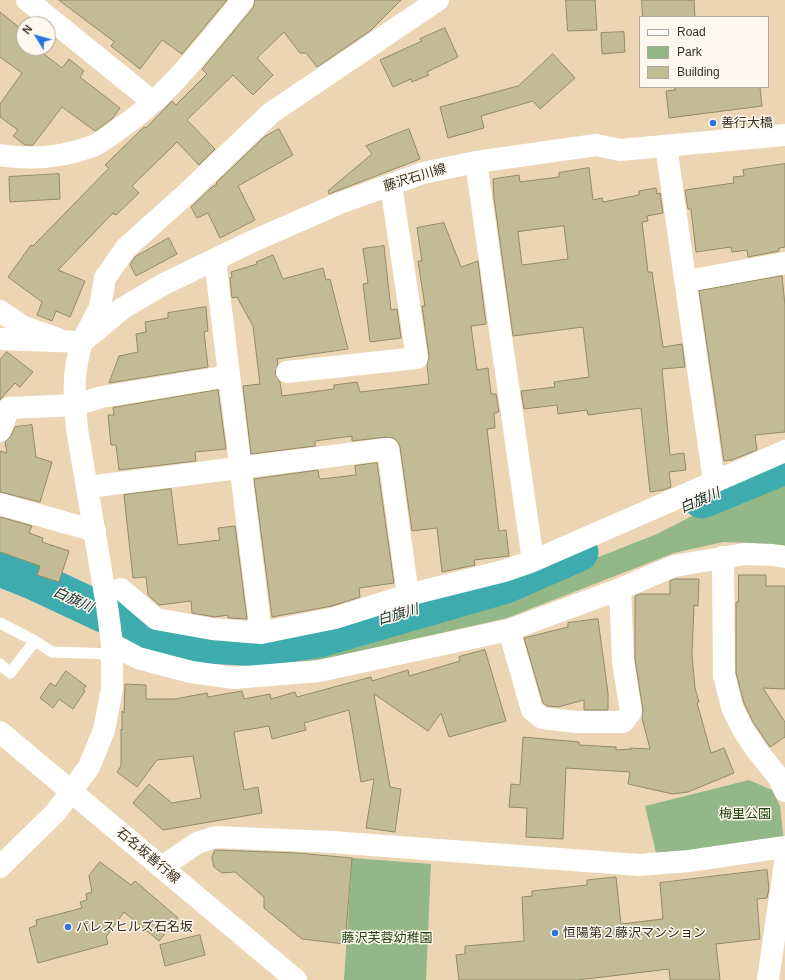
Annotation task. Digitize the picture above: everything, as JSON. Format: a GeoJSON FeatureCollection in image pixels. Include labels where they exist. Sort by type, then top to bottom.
{"type":"FeatureCollection","features":[{"type":"Feature","properties":{"kind":"street"},"geometry":{"type":"LineString","coordinates":[[27,0],[153,102]]}},
{"type":"Feature","properties":{"kind":"street"},"geometry":{"type":"LineString","coordinates":[[0,155],[12,157],[55,156],[95,146],[135,119],[173,84],[243,0]]}},
{"type":"Feature","properties":{"kind":"street"},"geometry":{"type":"LineString","coordinates":[[0,867],[56,812],[89,767],[104,730],[112,689],[112,649],[107,606],[77,429],[75,406],[75,363],[77,342],[100,307],[105,278],[126,248],[185,195],[271,113],[438,0]]}},
{"type":"Feature","properties":{"kind":"street","name":"藤沢石川線"},"geometry":{"type":"LineString","coordinates":[[77,342],[123,308],[164,284],[215,261],[251,242],[340,203],[423,173],[476,162],[596,145],[620,150],[785,135]]}},
{"type":"Feature","properties":{"kind":"street"},"geometry":{"type":"LineString","coordinates":[[666,146],[687,282],[714,481]]}},
{"type":"Feature","properties":{"kind":"street"},"geometry":{"type":"LineString","coordinates":[[476,162],[533,561]]}},
{"type":"Feature","properties":{"kind":"street"},"geometry":{"type":"LineString","coordinates":[[287,372],[418,358],[391,185]]}},
{"type":"Feature","properties":{"kind":"street"},"geometry":{"type":"LineString","coordinates":[[215,261],[261,633]]}},
{"type":"Feature","properties":{"kind":"street"},"geometry":{"type":"LineString","coordinates":[[687,282],[785,264]]}},
{"type":"Feature","properties":{"kind":"street"},"geometry":{"type":"LineString","coordinates":[[0,311],[22,326],[49,337],[77,342]]}},
{"type":"Feature","properties":{"kind":"street"},"geometry":{"type":"LineString","coordinates":[[0,339],[77,342]]}},
{"type":"Feature","properties":{"kind":"street"},"geometry":{"type":"LineString","coordinates":[[0,431],[9,408],[75,406],[102,398],[229,376]]}},
{"type":"Feature","properties":{"kind":"street"},"geometry":{"type":"LineString","coordinates":[[88,487],[388,450],[408,595]]}},
{"type":"Feature","properties":{"kind":"street"},"geometry":{"type":"LineString","coordinates":[[121,589],[156,619],[212,629],[261,633],[335,618],[408,595],[504,571],[533,561],[785,451]]}},
{"type":"Feature","properties":{"kind":"street"},"geometry":{"type":"LineString","coordinates":[[0,504],[95,531]]}},
{"type":"Feature","properties":{"kind":"street"},"geometry":{"type":"LineString","coordinates":[[112,649],[145,660],[191,672],[234,678],[319,671],[509,630],[620,589],[674,566],[745,554],[773,555],[785,558]]}},
{"type":"Feature","properties":{"kind":"street"},"geometry":{"type":"LineString","coordinates":[[723,557],[724,675],[732,707],[742,728],[755,748],[779,778],[785,791]]}},
{"type":"Feature","properties":{"kind":"street"},"geometry":{"type":"LineString","coordinates":[[509,630],[532,710],[542,718],[576,722],[623,722],[631,712],[622,661],[620,589]]}},
{"type":"Feature","properties":{"kind":"street","name":"石名坂善行線"},"geometry":{"type":"LineString","coordinates":[[0,732],[296,980]]}},
{"type":"Feature","properties":{"kind":"street"},"geometry":{"type":"LineString","coordinates":[[162,867],[197,843],[216,837],[332,842],[639,865],[689,861],[785,846]]}},
{"type":"Feature","properties":{"kind":"street"},"geometry":{"type":"LineString","coordinates":[[768,980],[785,863]]}},
{"type":"Feature","properties":{"kind":"lane"},"geometry":{"type":"LineString","coordinates":[[0,623],[35,641],[52,652],[112,649]]}},
{"type":"Feature","properties":{"kind":"lane"},"geometry":{"type":"LineString","coordinates":[[0,664],[10,673],[35,641]]}},
{"type":"Feature","properties":{"kind":"green space"},"geometry":{"type":"Polygon","coordinates":[[[785,474],[785,549],[754,543],[723,542],[674,553],[507,618],[313,662],[237,665],[194,662],[136,647],[128,640],[129,631],[163,642],[205,651],[262,655],[321,645],[508,595],[540,580],[657,534],[745,489],[785,474]]]}},
{"type":"Feature","properties":{"kind":"green space","name":"梅里公園"},"geometry":{"type":"Polygon","coordinates":[[[749,780],[772,790],[780,806],[784,841],[657,857],[645,806],[749,780]]]}},
{"type":"Feature","properties":{"kind":"green space","name":"藤沢芙蓉幼稚園"},"geometry":{"type":"Polygon","coordinates":[[[352,858],[431,864],[426,980],[344,980],[352,858]]]}},
{"type":"Feature","properties":{"kind":"building"},"geometry":{"type":"Polygon","coordinates":[[[59,0],[227,0],[182,54],[162,40],[140,69],[111,46],[114,42],[59,0]]]}},
{"type":"Feature","properties":{"kind":"building"},"geometry":{"type":"Polygon","coordinates":[[[255,0],[401,0],[370,31],[317,67],[306,53],[300,53],[284,32],[257,58],[273,75],[253,95],[233,75],[187,120],[215,149],[199,165],[177,142],[132,186],[139,193],[116,215],[113,213],[58,270],[85,281],[70,317],[56,311],[52,321],[37,315],[42,302],[8,277],[31,245],[33,246],[109,168],[105,165],[144,127],[146,128],[172,101],[176,105],[207,74],[202,69],[253,8],[255,0]]]}},
{"type":"Feature","properties":{"kind":"building"},"geometry":{"type":"Polygon","coordinates":[[[566,0],[595,0],[597,30],[568,31],[566,0]]]}},
{"type":"Feature","properties":{"kind":"building"},"geometry":{"type":"Polygon","coordinates":[[[642,0],[694,0],[695,16],[643,16],[642,0]]]}},
{"type":"Feature","properties":{"kind":"building"},"geometry":{"type":"Polygon","coordinates":[[[0,12],[16,25],[16,56],[46,56],[62,68],[69,59],[84,71],[80,77],[120,108],[112,119],[95,131],[62,107],[33,145],[25,145],[13,136],[18,130],[0,117],[0,104],[22,73],[0,57],[0,12]]]}},
{"type":"Feature","properties":{"kind":"building"},"geometry":{"type":"Polygon","coordinates":[[[445,28],[458,57],[427,72],[429,75],[412,82],[411,79],[393,87],[380,60],[422,41],[420,39],[445,28]]]}},
{"type":"Feature","properties":{"kind":"building"},"geometry":{"type":"Polygon","coordinates":[[[624,32],[625,52],[602,54],[601,33],[624,32]]]}},
{"type":"Feature","properties":{"kind":"building"},"geometry":{"type":"Polygon","coordinates":[[[553,54],[575,78],[540,109],[533,101],[481,116],[484,128],[448,138],[440,107],[518,86],[553,54]]]}},
{"type":"Feature","properties":{"kind":"building"},"geometry":{"type":"Polygon","coordinates":[[[674,88],[760,88],[762,106],[669,118],[666,91],[675,90],[674,88]]]}},
{"type":"Feature","properties":{"kind":"building"},"geometry":{"type":"Polygon","coordinates":[[[279,129],[293,155],[238,186],[255,220],[220,238],[208,213],[197,218],[191,207],[217,184],[216,183],[264,137],[279,129]]]}},
{"type":"Feature","properties":{"kind":"building"},"geometry":{"type":"Polygon","coordinates":[[[409,129],[420,159],[329,194],[328,191],[372,154],[366,146],[409,129]]]}},
{"type":"Feature","properties":{"kind":"building"},"geometry":{"type":"Polygon","coordinates":[[[785,164],[785,247],[779,248],[779,251],[748,257],[747,250],[732,252],[731,247],[696,252],[691,209],[688,209],[685,190],[734,183],[733,177],[744,176],[743,170],[785,164]]]}},
{"type":"Feature","properties":{"kind":"building"},"geometry":{"type":"Polygon","coordinates":[[[589,168],[593,200],[602,198],[603,202],[639,195],[639,191],[656,188],[657,194],[660,193],[663,213],[647,216],[648,221],[642,222],[648,272],[652,272],[663,347],[682,344],[685,367],[662,369],[670,455],[684,453],[686,470],[669,472],[671,487],[663,490],[650,492],[641,408],[588,415],[587,410],[558,414],[557,405],[524,409],[521,391],[555,387],[554,382],[589,377],[583,327],[513,336],[494,198],[493,179],[519,175],[520,182],[559,177],[559,173],[589,168]],[[564,226],[518,232],[522,265],[568,259],[564,226]]]}},
{"type":"Feature","properties":{"kind":"building"},"geometry":{"type":"Polygon","coordinates":[[[59,174],[60,199],[10,202],[9,177],[59,174]]]}},
{"type":"Feature","properties":{"kind":"building"},"geometry":{"type":"Polygon","coordinates":[[[444,223],[461,267],[478,261],[486,324],[471,326],[477,370],[488,368],[491,394],[496,394],[499,412],[494,413],[495,428],[487,429],[499,531],[506,530],[509,556],[474,560],[475,565],[442,572],[437,528],[412,531],[400,447],[398,442],[393,438],[386,437],[352,441],[352,436],[315,441],[315,446],[251,454],[243,386],[260,384],[253,326],[237,297],[232,298],[230,278],[232,277],[231,272],[257,264],[256,262],[273,255],[283,279],[323,268],[326,280],[330,279],[348,349],[277,359],[278,364],[275,374],[280,382],[282,396],[334,389],[334,385],[357,382],[360,392],[429,384],[427,365],[429,356],[422,306],[425,306],[418,261],[422,261],[417,228],[444,223]]]}},
{"type":"Feature","properties":{"kind":"building"},"geometry":{"type":"Polygon","coordinates":[[[169,238],[177,254],[136,276],[130,265],[135,257],[169,238]]]}},
{"type":"Feature","properties":{"kind":"building"},"geometry":{"type":"Polygon","coordinates":[[[384,246],[391,310],[397,309],[401,338],[370,342],[363,284],[368,283],[363,249],[384,246]]]}},
{"type":"Feature","properties":{"kind":"building"},"geometry":{"type":"Polygon","coordinates":[[[782,276],[785,305],[785,432],[755,435],[757,450],[732,460],[724,461],[699,291],[782,276]]]}},
{"type":"Feature","properties":{"kind":"building"},"geometry":{"type":"Polygon","coordinates":[[[206,307],[208,331],[204,332],[208,367],[109,383],[119,356],[138,352],[136,334],[146,332],[145,322],[168,318],[168,313],[206,307]]]}},
{"type":"Feature","properties":{"kind":"building"},"geometry":{"type":"Polygon","coordinates":[[[7,352],[33,372],[20,387],[15,383],[0,400],[0,360],[7,352]]]}},
{"type":"Feature","properties":{"kind":"building"},"geometry":{"type":"Polygon","coordinates":[[[218,390],[226,449],[195,452],[196,461],[119,470],[116,445],[111,445],[108,415],[114,415],[113,408],[218,390]]]}},
{"type":"Feature","properties":{"kind":"building"},"geometry":{"type":"Polygon","coordinates":[[[32,425],[36,457],[52,462],[40,502],[0,492],[0,451],[7,453],[5,442],[11,436],[15,427],[32,425]]]}},
{"type":"Feature","properties":{"kind":"building"},"geometry":{"type":"Polygon","coordinates":[[[377,463],[394,583],[359,588],[360,597],[332,606],[272,617],[254,479],[318,470],[319,477],[321,479],[356,475],[355,466],[377,463]]]}},
{"type":"Feature","properties":{"kind":"building"},"geometry":{"type":"Polygon","coordinates":[[[171,489],[178,545],[220,540],[218,528],[235,526],[247,619],[228,618],[228,615],[215,617],[192,613],[191,601],[159,605],[148,595],[146,577],[133,578],[124,495],[171,489]]]}},
{"type":"Feature","properties":{"kind":"building"},"geometry":{"type":"Polygon","coordinates":[[[0,517],[32,526],[29,533],[43,538],[42,542],[69,551],[59,582],[37,575],[40,566],[0,552],[0,517]]]}},
{"type":"Feature","properties":{"kind":"building"},"geometry":{"type":"Polygon","coordinates":[[[739,575],[766,575],[766,586],[785,586],[785,689],[763,688],[785,722],[785,737],[770,747],[753,722],[744,703],[736,673],[736,602],[738,602],[739,575]]]}},
{"type":"Feature","properties":{"kind":"building"},"geometry":{"type":"Polygon","coordinates":[[[675,579],[699,579],[698,606],[694,605],[692,655],[695,688],[699,702],[697,703],[711,753],[724,748],[734,773],[688,792],[673,794],[628,784],[630,772],[566,768],[563,839],[526,837],[527,808],[509,807],[511,784],[520,785],[523,737],[579,742],[579,745],[616,747],[616,750],[631,748],[650,749],[642,718],[643,710],[635,660],[635,596],[640,594],[670,594],[670,581],[675,579]]]}},
{"type":"Feature","properties":{"kind":"building"},"geometry":{"type":"Polygon","coordinates":[[[598,619],[608,693],[608,710],[584,710],[584,700],[558,707],[547,706],[543,703],[524,638],[568,627],[568,623],[598,619]]]}},
{"type":"Feature","properties":{"kind":"building"},"geometry":{"type":"Polygon","coordinates":[[[485,650],[506,721],[449,737],[441,713],[428,731],[374,694],[390,787],[401,789],[395,832],[366,828],[374,779],[361,782],[349,710],[304,723],[306,730],[272,739],[269,726],[234,732],[244,790],[258,787],[262,813],[163,830],[133,803],[149,784],[172,803],[201,798],[193,756],[157,760],[137,787],[117,772],[121,766],[121,729],[122,730],[122,711],[124,713],[125,684],[146,685],[146,699],[175,699],[207,693],[208,697],[242,691],[244,699],[270,694],[271,699],[295,692],[297,697],[371,677],[372,681],[408,670],[409,676],[460,661],[459,657],[485,650]]]}},
{"type":"Feature","properties":{"kind":"building"},"geometry":{"type":"Polygon","coordinates":[[[66,671],[86,686],[83,690],[85,691],[73,709],[59,699],[53,708],[40,698],[50,683],[55,686],[66,671]]]}},
{"type":"Feature","properties":{"kind":"building"},"geometry":{"type":"Polygon","coordinates":[[[215,850],[297,853],[352,858],[345,944],[302,939],[264,908],[264,897],[235,872],[222,873],[214,867],[212,858],[215,850]]]}},
{"type":"Feature","properties":{"kind":"building"},"geometry":{"type":"Polygon","coordinates":[[[100,862],[131,885],[135,881],[178,918],[159,941],[124,912],[106,937],[108,944],[38,963],[29,928],[37,925],[36,920],[82,908],[80,902],[87,900],[86,894],[92,892],[89,876],[100,862]]]}},
{"type":"Feature","properties":{"kind":"building"},"geometry":{"type":"Polygon","coordinates":[[[767,870],[769,889],[767,898],[757,899],[760,939],[716,944],[720,980],[670,980],[669,969],[578,980],[459,980],[456,955],[465,954],[465,946],[524,941],[522,897],[532,896],[532,891],[587,885],[587,880],[616,877],[621,924],[663,919],[660,883],[767,870]]]}},
{"type":"Feature","properties":{"kind":"building"},"geometry":{"type":"Polygon","coordinates":[[[200,935],[205,955],[165,966],[160,945],[200,935]]]}},
{"type":"Feature","properties":{"kind":"waterway","name":"白旗川"},"geometry":{"type":"LineString","coordinates":[[702,499],[785,465]]}},
{"type":"Feature","properties":{"kind":"waterway","name":"白旗川"},"geometry":{"type":"LineString","coordinates":[[0,567],[35,581],[110,616],[147,630],[206,644],[261,647],[319,638],[506,584],[579,552]]}},
{"type":"Feature","properties":{"kind":"place","name":"善行大橋"},"geometry":{"type":"Point","coordinates":[713,123]}},
{"type":"Feature","properties":{"kind":"place","name":"パレスヒルズ石名坂"},"geometry":{"type":"Point","coordinates":[68,927]}},
{"type":"Feature","properties":{"kind":"place","name":"恒陽第２藤沢マンション"},"geometry":{"type":"Point","coordinates":[555,933]}}]}
